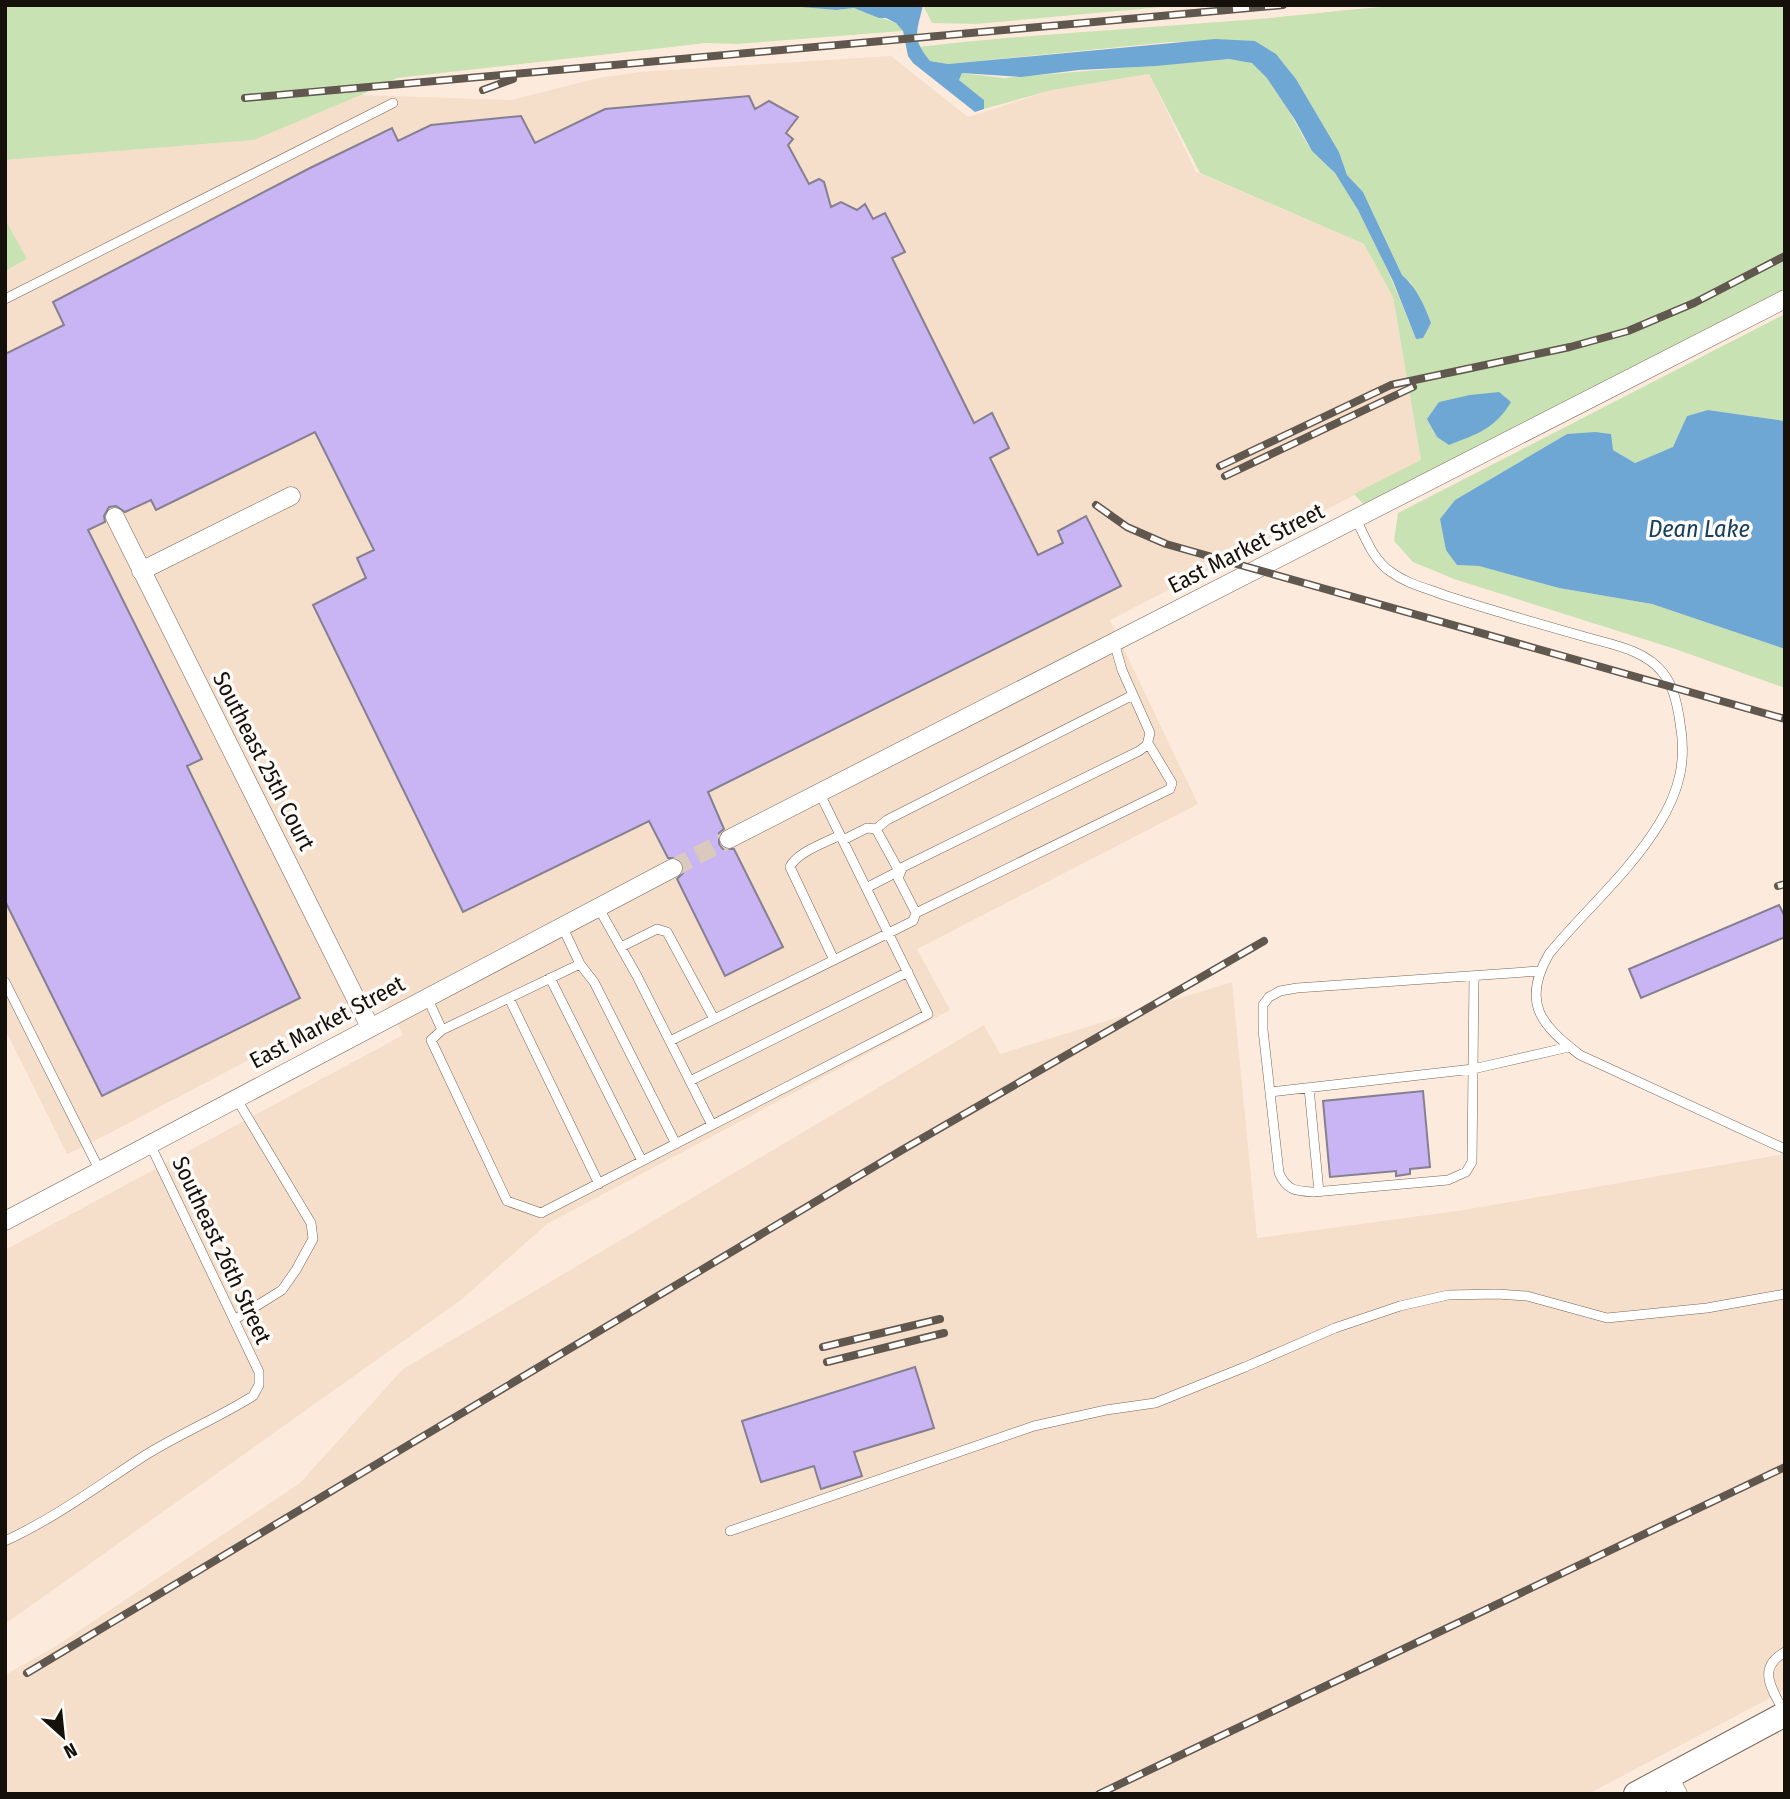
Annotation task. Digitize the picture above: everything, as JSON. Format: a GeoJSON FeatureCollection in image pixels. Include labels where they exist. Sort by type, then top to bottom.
{"type":"FeatureCollection","features":[{"type":"Feature","properties":{"kind":"street","name":"East Market Street"},"geometry":{"type":"LineString","coordinates":[[729,839],[1785,299]]}},
{"type":"Feature","properties":{"kind":"street"},"geometry":{"type":"LineString","coordinates":[[141,571],[291,496]]}},
{"type":"Feature","properties":{"kind":"street","name":"Southeast 25th Court"},"geometry":{"type":"LineString","coordinates":[[115,517],[370,1027]]}},
{"type":"Feature","properties":{"kind":"street","name":"East Market Street"},"geometry":{"type":"LineString","coordinates":[[5,1220],[673,868]]}},
{"type":"Feature","properties":{"kind":"street"},"geometry":{"type":"LineString","coordinates":[[1636,1794],[1674,1785],[1785,1714]]}},
{"type":"Feature","properties":{"kind":"lane"},"geometry":{"type":"LineString","coordinates":[[5,299],[393,103]]}},
{"type":"Feature","properties":{"kind":"lane"},"geometry":{"type":"LineString","coordinates":[[1356,519],[1376,557],[1388,571],[1405,581],[1469,603],[1626,648],[1651,662],[1665,674],[1678,710],[1683,740],[1683,766],[1673,797],[1659,825],[1635,856],[1549,954],[1539,971],[1536,1006],[1552,1033],[1580,1055],[1785,1149]]}},
{"type":"Feature","properties":{"kind":"lane"},"geometry":{"type":"LineString","coordinates":[[866,888],[985,825],[1139,751],[1148,743],[1150,733],[1122,670],[1114,642]]}},
{"type":"Feature","properties":{"kind":"lane"},"geometry":{"type":"LineString","coordinates":[[834,960],[790,867],[792,862],[841,838],[867,828],[876,829],[887,820],[1133,695]]}},
{"type":"Feature","properties":{"kind":"lane"},"geometry":{"type":"LineString","coordinates":[[670,1041],[913,921],[916,914],[1170,789],[1172,783],[1148,743]]}},
{"type":"Feature","properties":{"kind":"lane"},"geometry":{"type":"LineString","coordinates":[[580,964],[442,1030],[431,1040],[507,1201],[541,1213],[928,1014],[819,792]]}},
{"type":"Feature","properties":{"kind":"lane"},"geometry":{"type":"LineString","coordinates":[[876,829],[899,872],[900,884],[916,914]]}},
{"type":"Feature","properties":{"kind":"lane"},"geometry":{"type":"LineString","coordinates":[[598,907],[712,1125]]}},
{"type":"Feature","properties":{"kind":"lane"},"geometry":{"type":"LineString","coordinates":[[562,926],[580,964],[594,982],[676,1144]]}},
{"type":"Feature","properties":{"kind":"lane"},"geometry":{"type":"LineString","coordinates":[[621,947],[657,929],[667,932],[714,1019]]}},
{"type":"Feature","properties":{"kind":"lane"},"geometry":{"type":"LineString","coordinates":[[1474,976],[1472,1163],[1466,1171],[1448,1180],[1319,1192],[1293,1191],[1284,1184],[1279,1173],[1263,1005],[1269,997],[1280,991],[1297,988],[1539,971]]}},
{"type":"Feature","properties":{"kind":"lane"},"geometry":{"type":"LineString","coordinates":[[690,1081],[908,972]]}},
{"type":"Feature","properties":{"kind":"lane"},"geometry":{"type":"LineString","coordinates":[[550,978],[642,1161]]}},
{"type":"Feature","properties":{"kind":"lane"},"geometry":{"type":"LineString","coordinates":[[5,982],[100,1171]]}},
{"type":"Feature","properties":{"kind":"lane"},"geometry":{"type":"LineString","coordinates":[[427,997],[442,1030]]}},
{"type":"Feature","properties":{"kind":"lane"},"geometry":{"type":"LineString","coordinates":[[509,998],[598,1184]]}},
{"type":"Feature","properties":{"kind":"lane"},"geometry":{"type":"LineString","coordinates":[[1270,1092],[1473,1069],[1569,1047]]}},
{"type":"Feature","properties":{"kind":"lane"},"geometry":{"type":"LineString","coordinates":[[1309,1088],[1319,1192]]}},
{"type":"Feature","properties":{"kind":"lane"},"geometry":{"type":"LineString","coordinates":[[234,1320],[282,1290],[313,1239],[311,1223],[236,1098]]}},
{"type":"Feature","properties":{"kind":"lane","name":"Southeast 26th Street"},"geometry":{"type":"LineString","coordinates":[[5,1541],[97,1489],[146,1455],[253,1396],[259,1385],[259,1372],[150,1144]]}},
{"type":"Feature","properties":{"kind":"lane"},"geometry":{"type":"LineString","coordinates":[[730,1531],[1034,1426],[1106,1410],[1155,1403],[1335,1328],[1412,1303],[1448,1296],[1527,1296],[1607,1318],[1707,1308],[1785,1294]]}},
{"type":"Feature","properties":{"kind":"lane"},"geometry":{"type":"LineString","coordinates":[[1785,1652],[1773,1659],[1768,1668],[1769,1679],[1785,1714]]}},
{"type":"Feature","properties":{"kind":"shaded area"},"geometry":{"type":"Polygon","coordinates":[[[891,56],[968,117],[1052,90],[1149,74],[1196,172],[1364,244],[1393,297],[1421,461],[1110,620],[1198,804],[917,949],[950,1010],[547,1224],[461,1300],[5,1624],[5,1250],[403,1035],[380,991],[67,1154],[5,1029],[5,271],[27,259],[5,219],[5,160],[254,140],[361,95],[511,100],[598,78],[640,72],[891,56]]]}},
{"type":"Feature","properties":{"kind":"shaded area"},"geometry":{"type":"Polygon","coordinates":[[[1232,982],[1257,1238],[1464,1210],[1785,1154],[1785,1690],[1588,1794],[5,1794],[5,1675],[56,1646],[300,1483],[403,1369],[984,1025],[1000,1054],[1232,982]]]}},
{"type":"Feature","properties":{"kind":"green space"},"geometry":{"type":"Polygon","coordinates":[[[5,5],[796,5],[836,10],[854,8],[896,23],[903,31],[737,44],[706,43],[397,78],[254,140],[5,160],[5,5]]]}},
{"type":"Feature","properties":{"kind":"green space"},"geometry":{"type":"Polygon","coordinates":[[[923,5],[1184,5],[976,24],[932,23],[923,5]]]}},
{"type":"Feature","properties":{"kind":"green space"},"geometry":{"type":"Polygon","coordinates":[[[1418,5],[1785,5],[1785,290],[1364,505],[1354,494],[1421,460],[1393,297],[1364,244],[1200,173],[1149,74],[1052,90],[984,109],[984,100],[959,80],[962,73],[1004,78],[1229,59],[1250,62],[1267,77],[1311,149],[1334,172],[1349,195],[1381,255],[1416,339],[1412,284],[1402,275],[1363,192],[1347,175],[1339,152],[1296,79],[1276,54],[1255,41],[1170,42],[948,64],[930,61],[918,47],[1418,5]]]}},
{"type":"Feature","properties":{"kind":"green space"},"geometry":{"type":"Polygon","coordinates":[[[5,219],[27,259],[5,271],[5,219]]]}},
{"type":"Feature","properties":{"kind":"green space"},"geometry":{"type":"Polygon","coordinates":[[[1785,314],[1785,421],[1708,410],[1687,416],[1674,447],[1635,463],[1613,450],[1567,434],[1455,500],[1440,519],[1457,565],[1479,566],[1559,588],[1652,604],[1785,649],[1785,688],[1675,649],[1454,579],[1413,562],[1394,541],[1398,513],[1785,314]]]}},
{"type":"Feature","properties":{"kind":"water"},"geometry":{"type":"Polygon","coordinates":[[[923,5],[917,34],[920,46],[930,61],[948,64],[1215,39],[1255,41],[1276,54],[1296,79],[1339,152],[1347,175],[1363,192],[1402,275],[1416,291],[1431,323],[1423,338],[1416,339],[1393,281],[1358,210],[1335,173],[1312,151],[1267,78],[1252,63],[1229,59],[1021,77],[962,73],[959,80],[984,100],[984,109],[975,112],[913,63],[908,56],[903,31],[896,23],[854,8],[836,10],[791,6],[923,5]]]}},
{"type":"Feature","properties":{"kind":"water"},"geometry":{"type":"Polygon","coordinates":[[[1499,392],[1511,402],[1498,419],[1477,434],[1449,445],[1437,437],[1427,419],[1439,402],[1499,392]]]}},
{"type":"Feature","properties":{"kind":"water","name":"Dean Lake"},"geometry":{"type":"Polygon","coordinates":[[[1708,410],[1785,421],[1785,649],[1652,604],[1559,588],[1479,566],[1457,565],[1446,550],[1440,519],[1455,500],[1567,434],[1611,434],[1613,450],[1635,463],[1673,447],[1687,416],[1708,410]]]}},
{"type":"Feature","properties":{"kind":"building"},"geometry":{"type":"Polygon","coordinates":[[[749,96],[755,109],[769,101],[798,117],[786,133],[793,139],[788,145],[809,184],[819,179],[824,182],[831,207],[841,202],[857,210],[865,204],[873,219],[885,213],[905,252],[892,258],[974,423],[992,413],[1009,448],[990,458],[1038,555],[1063,543],[1058,531],[1086,516],[1121,586],[708,792],[724,829],[719,833],[719,844],[723,849],[734,849],[783,947],[725,976],[677,879],[683,873],[683,863],[678,858],[668,858],[649,821],[463,912],[313,605],[366,578],[357,558],[374,550],[315,432],[156,510],[151,500],[125,512],[116,506],[109,507],[104,516],[105,522],[88,530],[202,759],[187,766],[300,998],[102,1096],[5,901],[5,354],[64,325],[53,302],[392,128],[398,141],[431,125],[521,116],[535,143],[605,109],[749,96]]]}},
{"type":"Feature","properties":{"kind":"building"},"geometry":{"type":"Polygon","coordinates":[[[1779,905],[1785,917],[1785,937],[1641,998],[1629,969],[1779,905]]]}},
{"type":"Feature","properties":{"kind":"building"},"geometry":{"type":"Polygon","coordinates":[[[1423,1091],[1430,1167],[1410,1169],[1410,1174],[1396,1176],[1396,1171],[1330,1177],[1323,1101],[1423,1091]]]}},
{"type":"Feature","properties":{"kind":"building"},"geometry":{"type":"Polygon","coordinates":[[[915,1367],[934,1428],[854,1452],[862,1476],[821,1489],[814,1466],[761,1482],[742,1421],[915,1367]]]}},
{"type":"Feature","properties":{"kind":"tunnel"},"geometry":{"type":"LineString","coordinates":[[673,868],[729,839]]}},
{"type":"Feature","properties":{"kind":"railway"},"geometry":{"type":"LineString","coordinates":[[245,98],[1283,5]]}},
{"type":"Feature","properties":{"kind":"railway"},"geometry":{"type":"LineString","coordinates":[[483,90],[513,79]]}},
{"type":"Feature","properties":{"kind":"railway"},"geometry":{"type":"LineString","coordinates":[[1220,466],[1391,385],[1570,347],[1628,331],[1694,303],[1785,256]]}},
{"type":"Feature","properties":{"kind":"railway"},"geometry":{"type":"LineString","coordinates":[[1225,476],[1413,387]]}},
{"type":"Feature","properties":{"kind":"railway"},"geometry":{"type":"LineString","coordinates":[[1096,505],[1127,527],[1166,544],[1785,719]]}},
{"type":"Feature","properties":{"kind":"railway"},"geometry":{"type":"LineString","coordinates":[[1778,886],[1785,884]]}},
{"type":"Feature","properties":{"kind":"railway"},"geometry":{"type":"LineString","coordinates":[[27,1673],[902,1150],[1264,941]]}},
{"type":"Feature","properties":{"kind":"railway"},"geometry":{"type":"LineString","coordinates":[[823,1347],[940,1319]]}},
{"type":"Feature","properties":{"kind":"railway"},"geometry":{"type":"LineString","coordinates":[[827,1362],[944,1333]]}},
{"type":"Feature","properties":{"kind":"railway"},"geometry":{"type":"LineString","coordinates":[[1099,1794],[1785,1467]]}}]}
